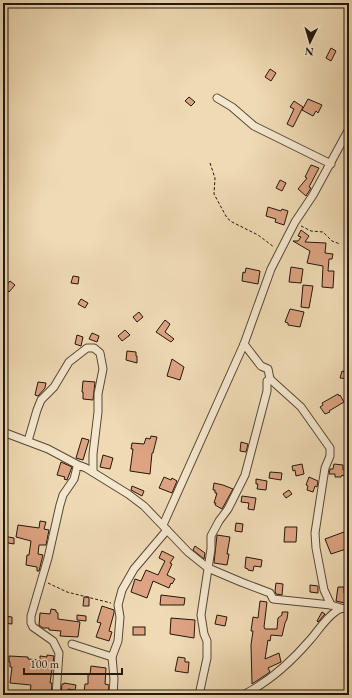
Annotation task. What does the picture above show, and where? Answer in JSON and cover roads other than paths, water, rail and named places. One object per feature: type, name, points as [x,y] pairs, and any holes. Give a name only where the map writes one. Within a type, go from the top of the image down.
[{"type":"street","points":[[217,98],[232,107],[254,126],[331,164]]},
{"type":"street","points":[[113,695],[114,679],[112,657],[118,641],[120,618],[118,605],[122,590],[129,577],[165,528],[244,344],[268,277],[295,222],[331,164],[349,129]]},
{"type":"street","points":[[244,344],[261,366],[268,369],[270,379],[301,407],[330,448],[330,456],[324,474],[315,533],[316,548],[324,590],[331,604]]},
{"type":"street","points":[[28,441],[41,400],[54,387],[69,362],[87,348],[94,348],[100,353],[103,369],[98,394],[93,472]]},
{"type":"street","points":[[199,695],[207,658],[207,641],[204,634],[201,615],[212,536],[219,521],[228,509],[245,475],[268,386],[267,381],[270,379]]},
{"type":"street","points":[[3,432],[59,454],[69,461],[93,472],[128,494],[144,506],[188,552],[208,568],[270,592],[273,599],[331,604],[349,609]]},
{"type":"street","points":[[56,695],[60,653],[53,641],[33,627],[31,623],[31,616],[42,580],[63,495],[74,479],[77,467],[80,466]]},
{"type":"street","points":[[244,695],[277,673],[303,648],[334,612],[341,608]]},
{"type":"street","points":[[72,644],[112,657]]}]
